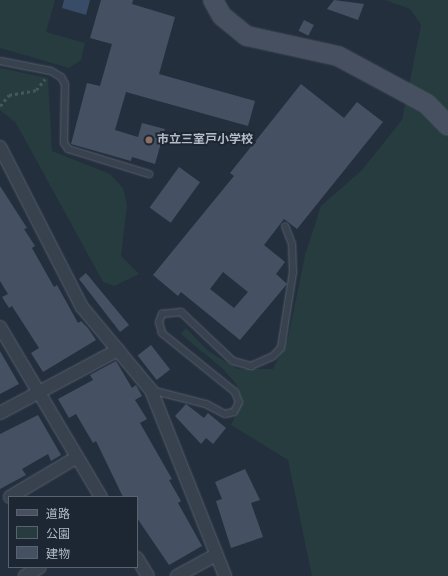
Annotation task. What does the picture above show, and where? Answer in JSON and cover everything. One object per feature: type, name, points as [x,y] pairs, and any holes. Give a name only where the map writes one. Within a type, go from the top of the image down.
[{"type":"street","points":[[213,0],[222,16],[247,36],[338,56],[427,104],[448,126]]},
{"type":"street","points":[[0,147],[82,307],[151,390],[225,576]]},
{"type":"street","points":[[0,328],[100,496]]},
{"type":"street","points":[[0,413],[38,391],[118,350]]},
{"type":"street","points":[[12,496],[77,457]]},
{"type":"street","points":[[177,576],[216,555]]},
{"type":"street","points":[[138,560],[148,576]]},
{"type":"street","points":[[25,576],[38,568]]},
{"type":"lane","points":[[0,61],[51,71],[65,84],[64,143],[68,149],[149,174]]},
{"type":"lane","points":[[151,390],[206,404],[225,414],[234,412],[239,402],[235,392],[162,333],[159,322],[162,314],[181,312],[233,361],[251,366],[273,356],[281,348],[293,272],[292,244],[285,226]]},
{"type":"path","points":[[0,106],[9,96],[36,90],[51,71]]},
{"type":"green space","points":[[0,0],[55,0],[46,32],[85,43],[81,60],[69,68],[0,48]]},
{"type":"green space","points":[[385,0],[448,0],[448,576],[312,576],[288,460],[231,425],[243,401],[236,384],[222,368],[181,334],[186,328],[208,351],[238,369],[273,369],[288,338],[305,255],[321,206],[362,170],[402,120],[421,25],[410,9]]},
{"type":"green space","points":[[0,68],[48,78],[52,151],[110,174],[123,188],[127,205],[121,256],[139,274],[114,286],[103,282],[16,123],[0,110]]},
{"type":"water","points":[[64,0],[90,0],[86,15],[62,8]]},
{"type":"building","points":[[101,0],[133,0],[132,4],[175,17],[159,74],[255,101],[248,126],[126,92],[115,130],[138,137],[142,123],[165,129],[155,164],[132,157],[131,161],[71,144],[87,83],[100,86],[112,44],[90,38]]},
{"type":"building","points":[[334,0],[364,4],[358,20],[327,9]]},
{"type":"building","points":[[304,20],[314,25],[308,36],[299,31]]},
{"type":"building","points":[[301,84],[344,118],[357,102],[383,122],[297,229],[284,219],[264,245],[285,262],[276,274],[287,284],[240,340],[181,292],[178,296],[153,275],[234,176],[230,173]],"holes":[[[223,272],[248,292],[234,308],[210,289]]]},
{"type":"building","points":[[179,167],[200,182],[171,223],[150,207]]},
{"type":"building","points":[[0,186],[27,228],[24,229],[35,246],[32,248],[54,287],[57,285],[78,323],[81,321],[96,340],[43,372],[31,353],[39,348],[12,306],[9,308],[2,297],[8,294],[0,281]]},
{"type":"building","points":[[86,273],[129,325],[120,332],[79,279]]},
{"type":"building","points":[[151,345],[170,369],[157,380],[138,355]]},
{"type":"building","points":[[0,351],[19,384],[0,394]]},
{"type":"building","points":[[116,361],[132,388],[136,385],[142,396],[135,400],[147,419],[140,423],[172,479],[169,480],[181,501],[178,503],[202,546],[169,565],[138,519],[138,496],[123,496],[96,441],[93,443],[76,414],[69,418],[58,399],[93,380],[90,375]]},
{"type":"building","points":[[186,404],[204,418],[208,413],[226,428],[213,444],[206,438],[201,444],[175,416]]},
{"type":"building","points":[[38,415],[61,455],[51,461],[48,454],[22,469],[26,475],[0,489],[0,434]]},
{"type":"building","points":[[245,469],[260,500],[251,503],[263,537],[231,548],[216,501],[222,499],[215,482]]},
{"type":"place","name":"市立三室戸小学校","points":[[149,140]]}]
